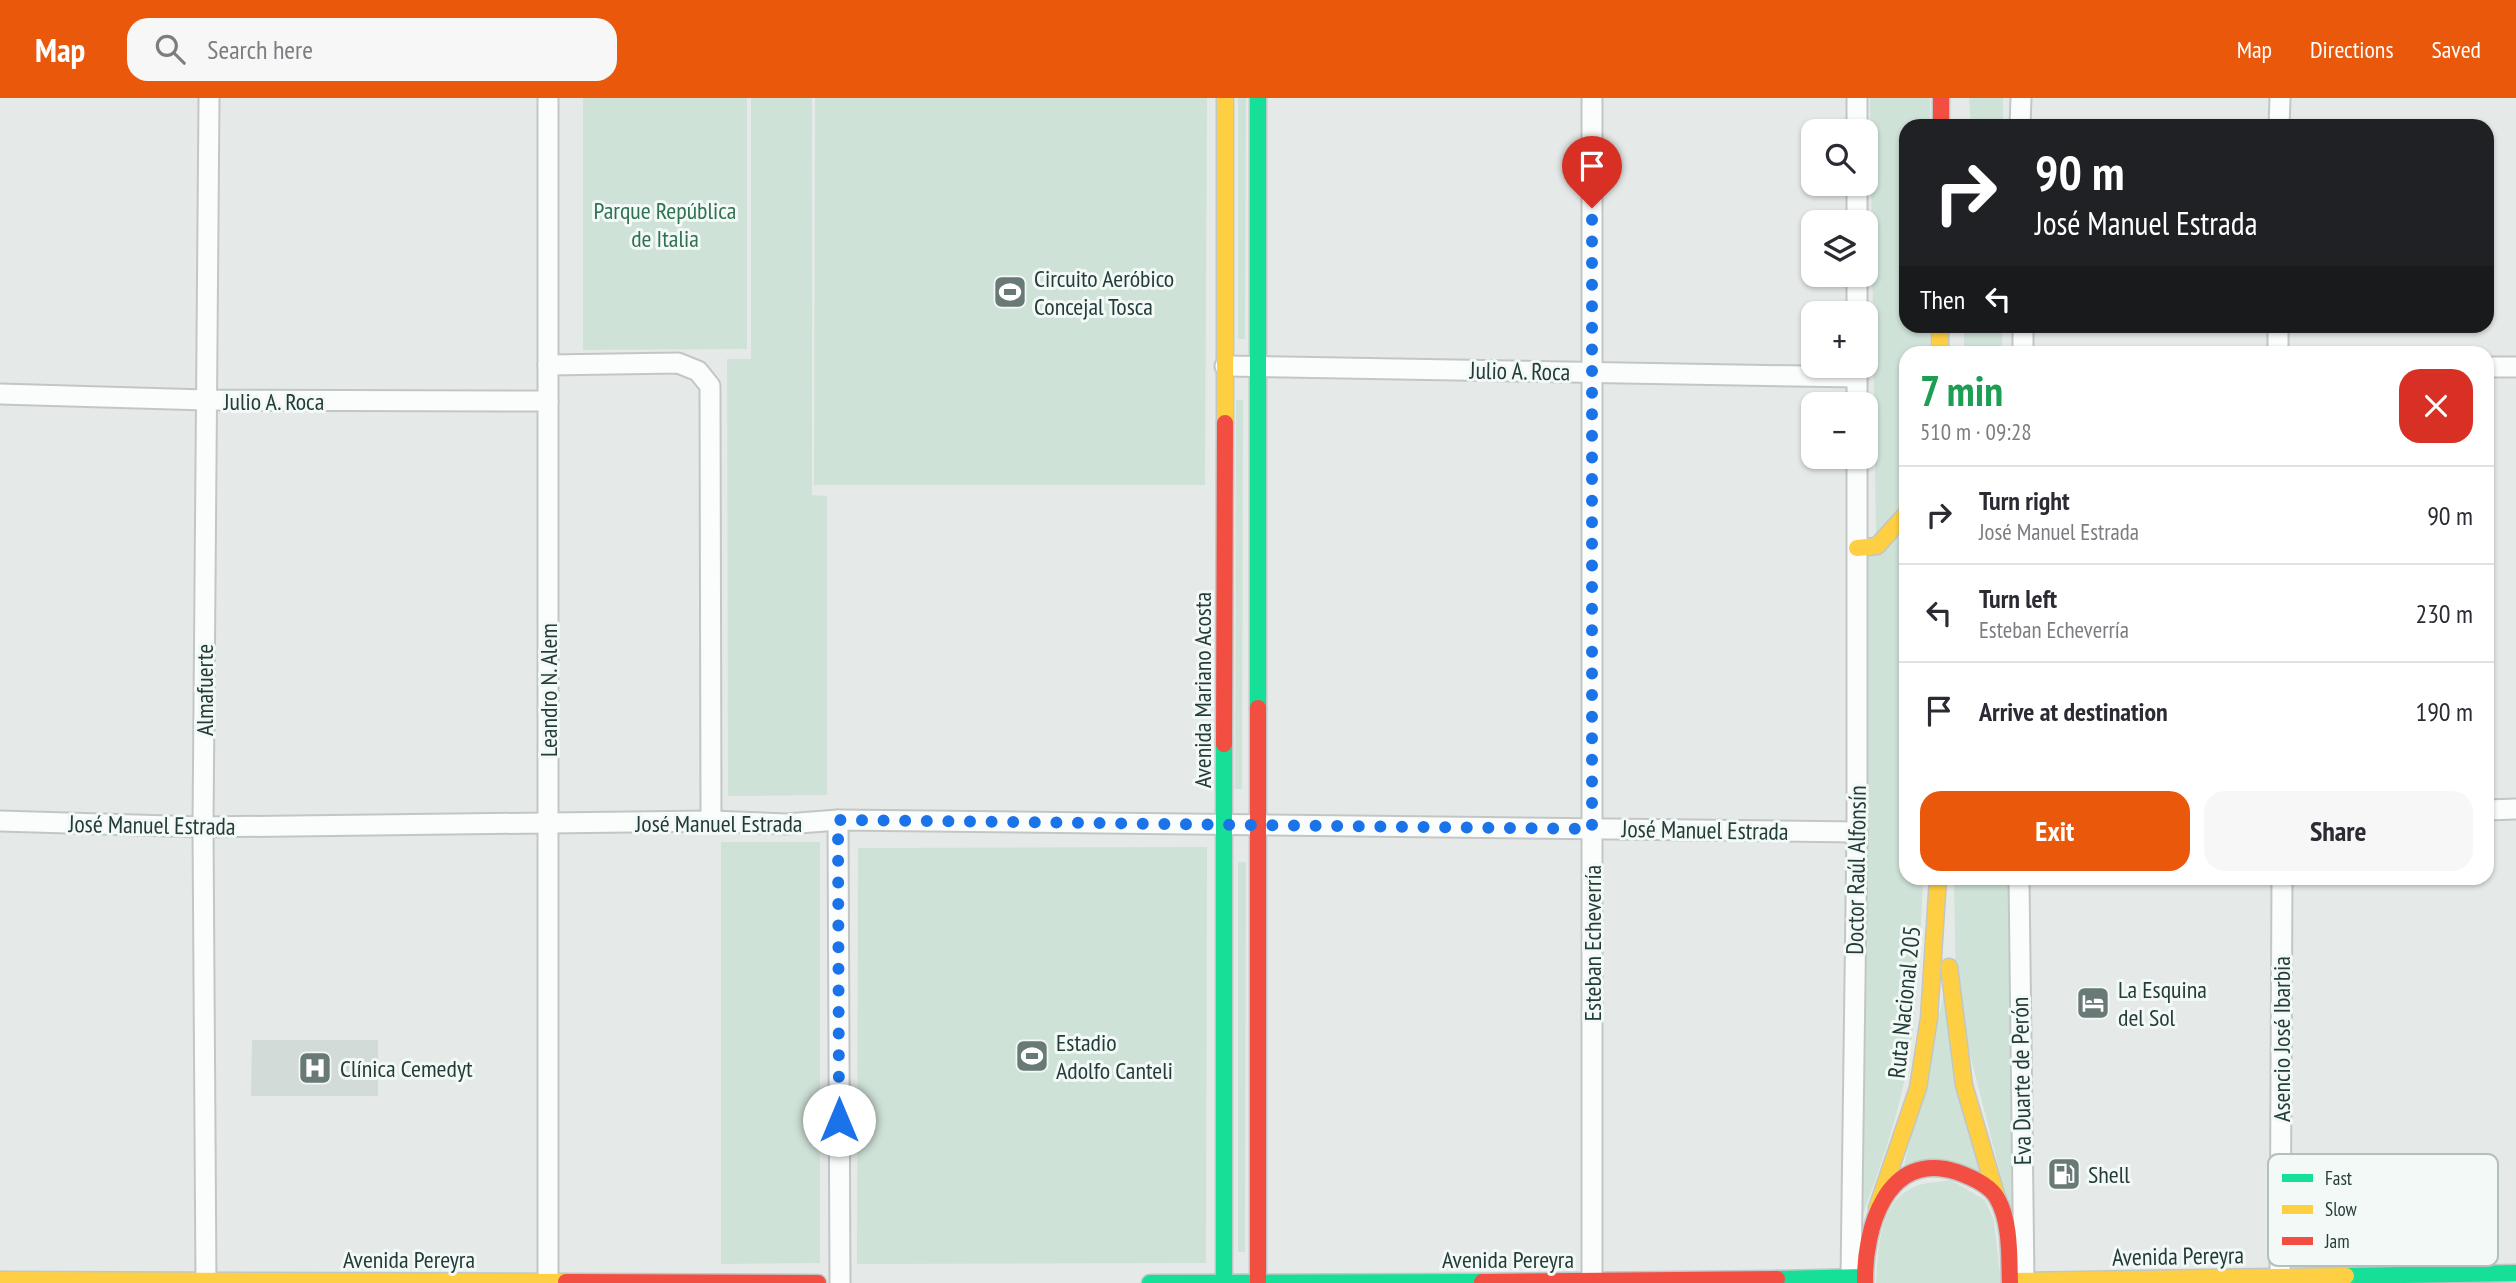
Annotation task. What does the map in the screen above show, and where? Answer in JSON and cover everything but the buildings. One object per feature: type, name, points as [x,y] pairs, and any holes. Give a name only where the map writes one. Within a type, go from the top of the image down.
[{"type":"main road","name":"Avenida Mariano Acosta","points":[[1224,1283],[1225,98]]},
{"type":"main road","points":[[1258,98],[1258,1283]]},
{"type":"main road","points":[[1941,98],[1941,119]]},
{"type":"main road","points":[[1857,548],[1877,546],[1899,522]]},
{"type":"main road","name":"Ruta Nacional 205","points":[[1858,1280],[1877,1208],[1918,1088],[1929,1018],[1940,885]]},
{"type":"main road","name":"Ruta Nacional 205","points":[[1942,885],[1951,1012],[1959,1066],[1970,1117],[1997,1198],[2017,1282]]},
{"type":"main road","points":[[1877,1208],[1904,1179],[1921,1171],[1940,1168],[1957,1171],[1978,1182],[1997,1198]]},
{"type":"main road","name":"Avenida Pereyra","points":[[2017,1282],[2280,1280],[2516,1273]]},
{"type":"main road","name":"Avenida Pereyra","points":[[0,1280],[818,1283]]},
{"type":"main road","name":"Avenida Pereyra","points":[[1150,1283],[1858,1280]]},
{"type":"street","name":"Almafuerte","points":[[206,1282],[203,827],[209,98]]},
{"type":"street","name":"Leandro N. Alem","points":[[548,98],[548,1283]]},
{"type":"street","name":"Esteban Echeverría","points":[[1592,98],[1592,1282]]},
{"type":"street","points":[[1857,98],[1857,119]]},
{"type":"street","points":[[2020,119],[2021,98]]},
{"type":"street","points":[[2279,119],[2280,98]]},
{"type":"street","points":[[548,365],[678,363],[698,371],[710,386],[711,821]]},
{"type":"street","name":"Julio A. Roca","points":[[1225,366],[1592,372],[1801,371]]},
{"type":"street","points":[[2494,367],[2516,367]]},
{"type":"street","name":"Julio A. Roca","points":[[0,394],[206,400],[548,401]]},
{"type":"street","name":"Doctor Raúl Alfonsín","points":[[1857,469],[1858,1280]]},
{"type":"street","points":[[2494,810],[2516,810]]},
{"type":"street","points":[[838,820],[840,1283]]},
{"type":"street","name":"José Manuel Estrada","points":[[0,821],[203,827],[711,821],[786,824],[838,820],[1857,832]]},
{"type":"street","name":"Eva Duarte de Perón","points":[[2017,1282],[2019,885]]},
{"type":"street","name":"Asencio José Ibarbia","points":[[2281,1154],[2282,885]]},
{"type":"shaded area","name":"Clínica Cemedyt","points":[[252,1040],[378,1040],[378,1096],[251,1096]]},
{"type":"green space","name":"Parque República de Italia","points":[[583,98],[747,98],[747,349],[583,350]]},
{"type":"green space","points":[[751,98],[812,98],[812,495],[827,496],[827,795],[728,796],[727,359],[751,359]]},
{"type":"green space","name":"Circuito Aeróbico Concejal Tosca","points":[[815,98],[1207,98],[1205,485],[814,485]]},
{"type":"green space","points":[[1238,98],[1246,98],[1245,339],[1238,339]]},
{"type":"green space","points":[[1870,98],[1930,98],[1930,119],[1899,119],[1899,333],[1930,333],[1930,346],[1899,346],[1899,510],[1876,535],[1878,392],[1874,392],[1874,378],[1878,378],[1878,301],[1873,301],[1873,287],[1878,287],[1878,210],[1872,210],[1871,196],[1878,196],[1878,119],[1870,119]]},
{"type":"green space","points":[[1969,98],[2003,98],[2003,119],[1970,119]]},
{"type":"green space","points":[[1964,333],[2002,333],[2002,346],[1964,346]]},
{"type":"green space","points":[[1236,400],[1243,400],[1242,789],[1235,789]]},
{"type":"green space","points":[[1899,537],[1899,885],[1923,885],[1911,1043],[1899,1105],[1861,1220],[1866,558]]},
{"type":"green space","points":[[721,842],[820,842],[820,1263],[721,1264]]},
{"type":"green space","name":"Estadio Adolfo Canteli","points":[[1207,847],[1206,1263],[857,1264],[858,848]]},
{"type":"green space","points":[[1238,862],[1246,862],[1245,1252],[1238,1252]]},
{"type":"green space","points":[[1954,885],[2008,885],[2015,1232],[1956,999]]},
{"type":"green space","points":[[1945,989],[1985,1178],[1903,1170]]},
{"type":"green space","points":[[1951,1180],[1985,1200],[1994,1220],[2001,1283],[1876,1283],[1883,1228],[1894,1203],[1914,1187]]},
{"type":"traffic: fast","points":[[1258,98],[1258,708]]},
{"type":"traffic: fast","points":[[1224,744],[1224,1283]]},
{"type":"traffic: fast","points":[[2346,1276],[2516,1273]]},
{"type":"traffic: fast","points":[[1777,1279],[1865,1277]]},
{"type":"traffic: fast","points":[[1150,1283],[1482,1282]]},
{"type":"traffic: slow","points":[[1225,98],[1225,423]]},
{"type":"traffic: slow","points":[[1940,333],[1940,346]]},
{"type":"traffic: slow","points":[[1857,548],[1877,546],[1899,522]]},
{"type":"traffic: slow","points":[[1877,1208],[1918,1088],[1929,1018],[1938,885]]},
{"type":"traffic: slow","points":[[1949,967],[1964,1085],[1997,1198]]},
{"type":"traffic: slow","points":[[2010,1281],[2346,1276]]},
{"type":"traffic: slow","points":[[0,1280],[566,1282]]},
{"type":"traffic: jam","points":[[1941,98],[1941,119]]},
{"type":"traffic: jam","points":[[1224,744],[1225,423]]},
{"type":"traffic: jam","points":[[1258,708],[1258,1283]]},
{"type":"traffic: jam","points":[[1865,1283],[1869,1240],[1884,1199],[1896,1183],[1913,1172],[1933,1168],[1957,1172],[1974,1179],[1990,1189],[1997,1198],[2007,1229],[2010,1283]]},
{"type":"traffic: jam","points":[[1482,1282],[1777,1279]]},
{"type":"traffic: jam","points":[[566,1282],[818,1283]]},
{"type":"place","name":"Circuito Aeróbico Concejal Tosca","points":[[1010,292]]},
{"type":"place","name":"La Esquina del Sol","points":[[2093,1003]]},
{"type":"place","name":"Estadio Adolfo Canteli","points":[[1032,1056]]},
{"type":"place","name":"Clínica Cemedyt","points":[[315,1068]]},
{"type":"place","name":"Shell","points":[[2064,1174]]},
{"type":"route","points":[[839,1120],[838,820],[1592,829],[1592,208]]}]
